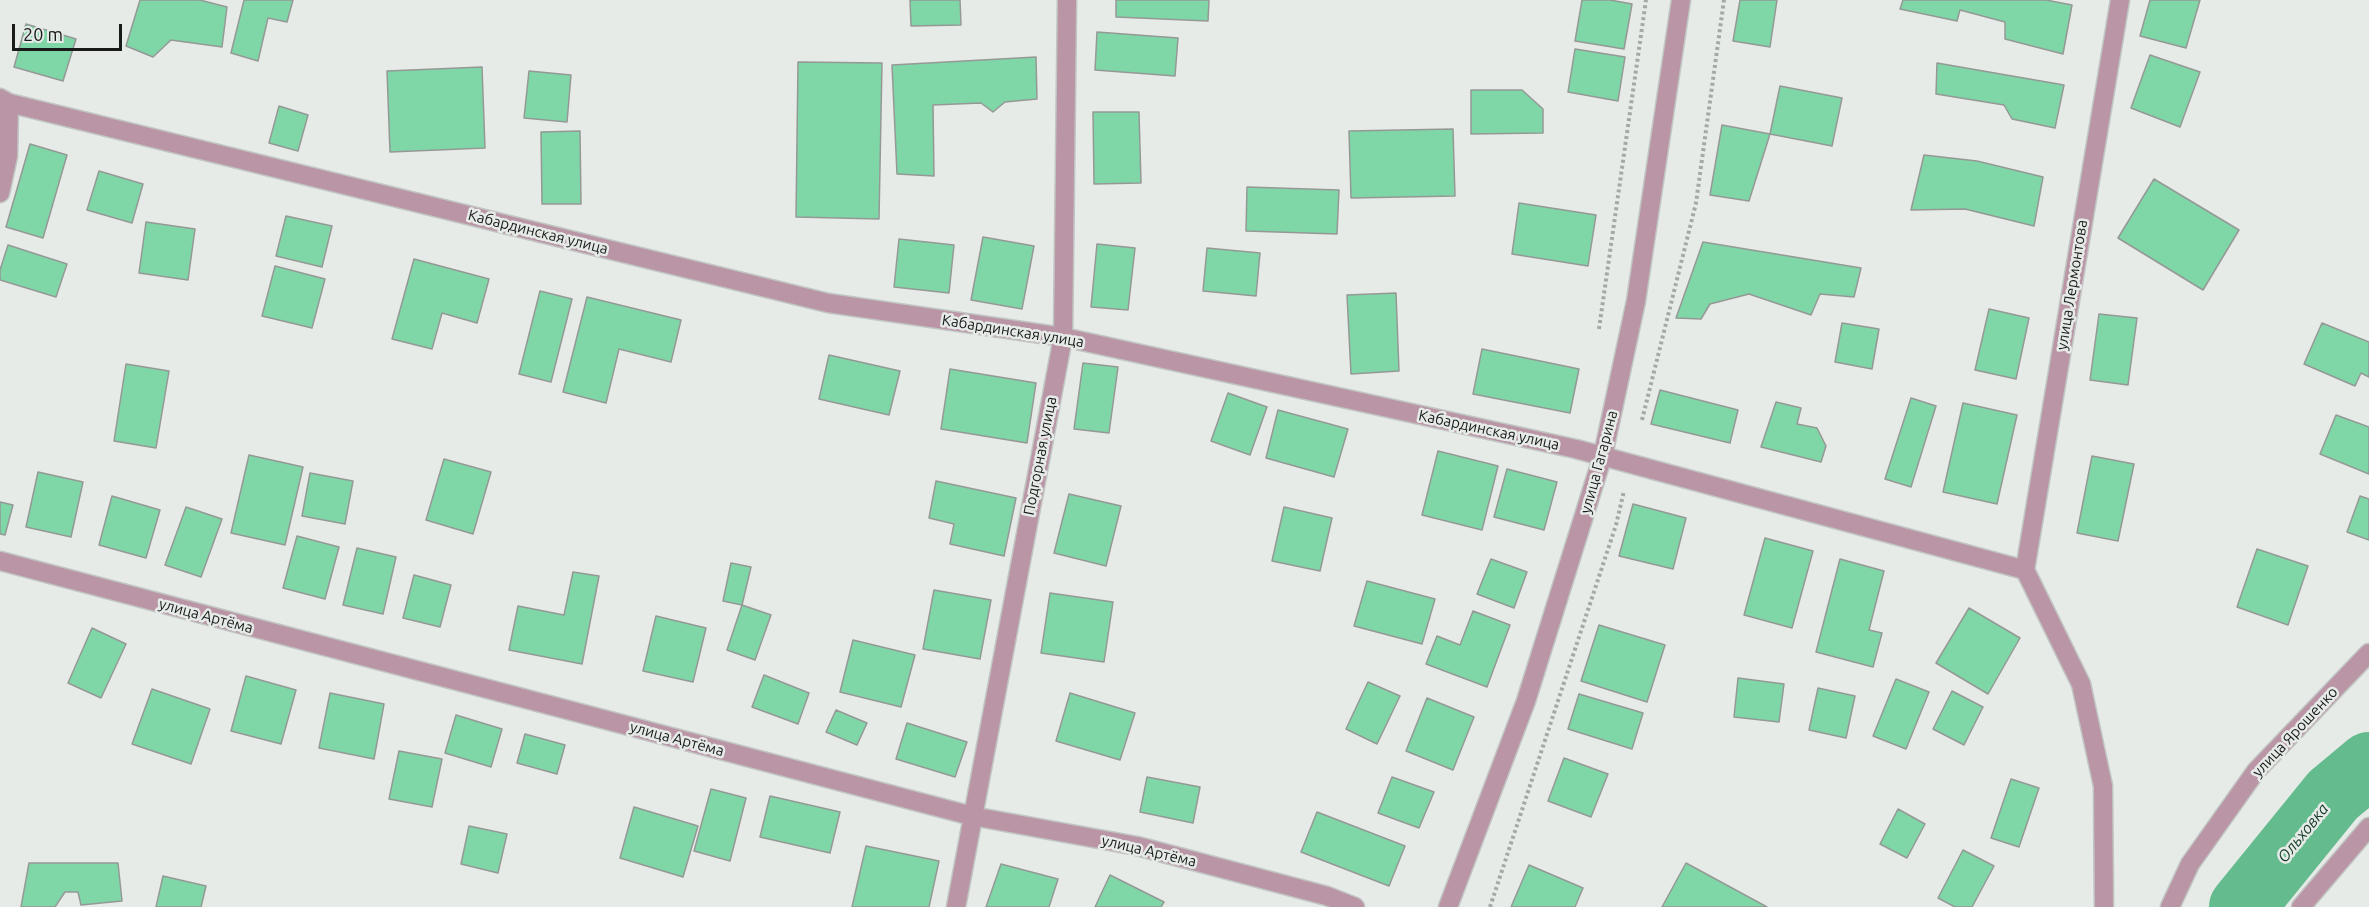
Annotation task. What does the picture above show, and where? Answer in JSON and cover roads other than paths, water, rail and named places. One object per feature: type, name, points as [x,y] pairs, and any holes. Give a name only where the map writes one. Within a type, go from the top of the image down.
[{"type":"street","name":"Подгорная улица","points":[[956,907],[1063,337],[1067,0]]},
{"type":"street","name":"улица Гагарина","points":[[1448,907],[1526,701],[1603,455],[1636,301],[1681,0]]},
{"type":"street","name":"улица Лермонтова","points":[[2025,570],[2120,0]]},
{"type":"street","name":"Кабардинская улица","points":[[4,100],[828,303],[1063,337],[1603,455],[2025,570]]},
{"type":"street","points":[[0,193],[8,156],[4,100]]},
{"type":"street","name":"улица Артёма","points":[[0,561],[972,816],[1137,846],[1327,896],[1355,907]]},
{"type":"street","points":[[2025,570],[2081,684],[2103,786],[2104,907]]},
{"type":"street","name":"улица Ярошенко","points":[[2170,907],[2190,864],[2256,771],[2369,653]]},
{"type":"street","points":[[2301,907],[2369,827]]},
{"type":"waterway","name":"Ольховка","points":[[2242,907],[2333,795],[2369,765]]}]
